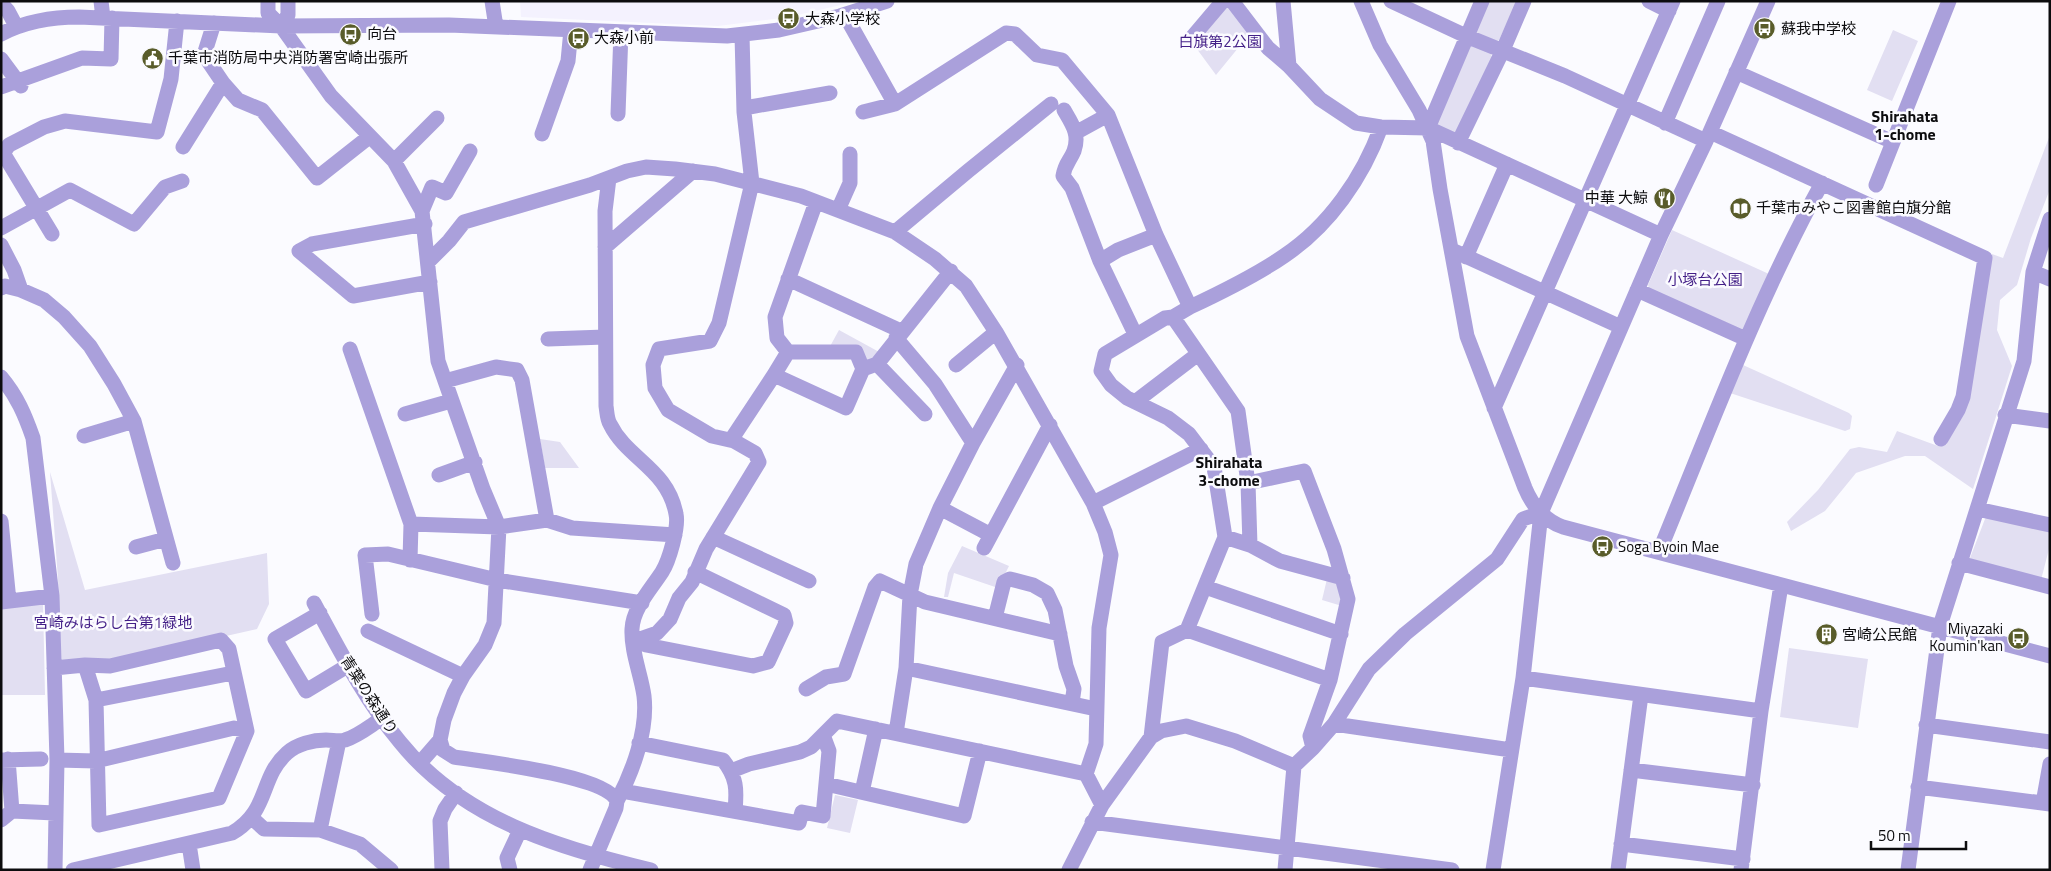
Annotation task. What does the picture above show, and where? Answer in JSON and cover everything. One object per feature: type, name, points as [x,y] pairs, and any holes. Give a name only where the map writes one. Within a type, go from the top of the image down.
[{"type":"street","points":[[1,87],[19,83],[82,58],[111,59],[108,18],[101,1]]},
{"type":"street","points":[[268,1],[268,13],[281,26],[331,96],[394,161],[424,218]]},
{"type":"street","points":[[281,26],[288,15],[288,1]]},
{"type":"street","points":[[492,1],[496,27]]},
{"type":"street","points":[[1,34],[16,26],[60,17],[281,26],[496,27],[742,35],[771,31],[845,15],[886,1]]},
{"type":"street","points":[[1189,41],[1224,1]]},
{"type":"street","points":[[1232,1],[1268,48],[1289,66],[1320,99],[1356,123],[1381,127],[1428,128],[1661,235]]},
{"type":"street","points":[[1283,1],[1289,66]]},
{"type":"street","points":[[1361,1],[1380,45],[1428,128],[1436,152],[1440,189],[1468,336],[1529,498],[1542,513],[1563,527],[2050,656]]},
{"type":"street","points":[[1391,1],[1414,6],[1466,36],[1565,76],[1665,123],[1708,137],[1822,183],[1985,258],[1963,397],[1958,410],[1941,439]]},
{"type":"street","points":[[1428,128],[1482,1]]},
{"type":"street","points":[[1458,143],[1503,50],[1524,1]]},
{"type":"street","points":[[1494,408],[1671,6],[1649,1]]},
{"type":"street","points":[[1665,123],[1718,1]]},
{"type":"street","points":[[1876,185],[1950,1]]},
{"type":"street","points":[[1,3],[16,26]]},
{"type":"street","points":[[1493,870],[1523,678],[1542,513],[1661,235],[1708,137],[1763,3]]},
{"type":"street","points":[[845,15],[895,104]]},
{"type":"street","points":[[52,234],[3,153],[8,145],[44,127],[65,121],[157,132],[170,79],[177,21]]},
{"type":"street","points":[[214,22],[204,55],[223,83],[238,100],[262,110],[317,178],[369,137]]},
{"type":"street","points":[[542,134],[568,61],[571,30]]},
{"type":"street","points":[[618,114],[621,32]]},
{"type":"street","points":[[863,112],[895,104],[1006,33],[1015,34],[1036,55],[1062,60],[1108,115],[1156,235],[1190,307]]},
{"type":"street","points":[[634,641],[657,633],[670,619],[679,598],[692,582],[695,572],[713,538],[759,462],[755,453],[731,440],[712,436],[668,410],[655,388],[653,365],[659,349],[710,341],[719,323],[752,183],[744,108],[742,35]]},
{"type":"street","points":[[1,59],[19,83]]},
{"type":"street","points":[[1736,72],[1893,142]]},
{"type":"street","points":[[184,147],[223,83]]},
{"type":"street","points":[[744,108],[830,93]]},
{"type":"street","points":[[895,232],[968,171],[1058,107],[1077,132],[1074,151],[1064,166],[1063,176],[1072,188],[1100,261],[1135,334]]},
{"type":"street","points":[[1077,132],[1108,115]]},
{"type":"street","points":[[394,161],[437,118]]},
{"type":"street","points":[[1151,737],[1162,642],[1187,630],[1225,536],[1214,467],[1189,434],[1168,418],[1127,398],[1110,385],[1101,371],[1105,354],[1164,318],[1173,317],[1284,256],[1301,242],[1340,201],[1358,177],[1371,153],[1381,127]]},
{"type":"street","points":[[470,151],[446,193],[432,187],[424,218],[438,361],[451,401],[499,527],[497,580],[494,623],[485,645],[463,676],[444,720],[440,740],[443,750],[454,757],[580,779],[619,796],[735,811],[799,822],[802,812],[822,816],[829,751],[823,735]]},
{"type":"street","points":[[838,210],[850,183],[850,154]]},
{"type":"street","points":[[1466,257],[1507,164]]},
{"type":"street","points":[[428,262],[450,241],[464,222],[627,171],[646,168],[715,174],[816,202],[895,232],[951,271],[966,286],[1017,366],[1093,503],[1106,532],[1111,555],[1099,628],[1096,744],[1086,774],[1102,805]]},
{"type":"street","points":[[605,247],[693,171]]},
{"type":"street","points":[[592,863],[616,808],[639,743],[645,715],[644,694],[634,654],[632,628],[642,604],[663,571],[675,534],[677,516],[672,498],[657,474],[619,438],[609,423],[606,406],[605,211],[609,178]]},
{"type":"street","points":[[1,228],[70,190],[134,224],[165,187],[182,181]]},
{"type":"street","points":[[1659,552],[1746,339],[1791,240],[1822,183]]},
{"type":"street","points":[[788,352],[777,338],[775,317],[816,202]]},
{"type":"street","points":[[424,218],[312,244],[299,251],[352,296],[430,282]]},
{"type":"street","points":[[1908,870],[1940,626],[2005,415],[2024,361],[2033,272],[2050,219]]},
{"type":"street","points":[[1100,261],[1118,250],[1156,235]]},
{"type":"street","points":[[1,244],[14,270],[21,290]]},
{"type":"street","points":[[1452,250],[1621,327]]},
{"type":"street","points":[[774,375],[846,408],[870,366],[951,271]]},
{"type":"street","points":[[2033,272],[2050,278]]},
{"type":"street","points":[[788,279],[899,334],[935,384],[973,443]]},
{"type":"street","points":[[1,288],[5,286],[21,290],[44,300],[64,317],[90,346],[114,384],[134,421],[173,563]]},
{"type":"street","points":[[1637,290],[1746,339]]},
{"type":"street","points":[[1173,317],[1238,411],[1248,483],[1250,544]]},
{"type":"street","points":[[956,366],[996,332]]},
{"type":"street","points":[[548,339],[605,337]]},
{"type":"street","points":[[350,348],[411,524],[410,560]]},
{"type":"street","points":[[731,440],[788,352]]},
{"type":"street","points":[[788,352],[856,352],[925,414]]},
{"type":"street","points":[[1135,402],[1198,354]]},
{"type":"street","points":[[896,733],[906,668],[910,595],[916,564],[940,508],[973,443],[1017,366]]},
{"type":"street","points":[[445,381],[496,367],[517,370],[522,380],[547,520]]},
{"type":"street","points":[[1,377],[15,394],[33,438],[52,596],[57,760],[55,870]]},
{"type":"street","points":[[404,414],[451,401]]},
{"type":"street","points":[[2005,415],[2050,421]]},
{"type":"street","points":[[84,436],[134,421]]},
{"type":"street","points":[[940,508],[987,542],[1050,425]]},
{"type":"street","points":[[1093,503],[1201,449]]},
{"type":"street","points":[[439,475],[474,462]]},
{"type":"street","points":[[1248,483],[1304,470],[1343,578],[1348,599],[1330,680],[1310,736],[1313,748]]},
{"type":"street","points":[[1977,509],[2050,525]]},
{"type":"street","points":[[1285,870],[1294,766],[1334,724],[1369,669],[1405,634],[1497,559],[1523,519],[1542,513]]},
{"type":"street","points":[[411,524],[499,527],[547,520],[572,528],[675,534]]},
{"type":"street","points":[[1,521],[5,601],[52,596]]},
{"type":"street","points":[[1225,536],[1250,544],[1280,561],[1343,578]]},
{"type":"street","points":[[713,538],[809,581]]},
{"type":"street","points":[[136,547],[166,539]]},
{"type":"street","points":[[372,614],[364,555],[388,554],[497,580],[642,604]]},
{"type":"street","points":[[1959,563],[2050,587]]},
{"type":"street","points":[[634,641],[754,666],[768,662],[786,622],[784,615],[695,572]]},
{"type":"street","points":[[995,618],[1004,582],[1010,579],[1033,585],[1047,593],[1055,610],[1066,666],[1074,690],[1072,703]]},
{"type":"street","points":[[806,689],[826,677],[844,674],[875,587],[880,581],[925,602],[1060,634]]},
{"type":"street","points":[[1621,844],[1742,864],[1761,711],[1781,585]]},
{"type":"street","points":[[1205,587],[1341,634]]},
{"type":"street","name":"青葉の森通り","points":[[349,665],[306,691],[275,639],[317,608],[381,719],[420,764],[456,793],[482,811],[592,863],[651,870]]},
{"type":"street","points":[[1187,630],[1330,680]]},
{"type":"street","points":[[368,631],[463,676]]},
{"type":"street","points":[[54,668],[85,665],[110,666],[221,640],[229,649],[247,731],[219,798],[99,825],[96,700],[85,665]]},
{"type":"street","points":[[906,668],[1096,709]]},
{"type":"street","points":[[96,700],[234,673]]},
{"type":"street","points":[[1523,678],[1761,711]]},
{"type":"street","points":[[1618,870],[1641,694]]},
{"type":"street","points":[[73,870],[232,833],[244,827],[252,818],[274,770],[288,752],[301,745],[313,742],[339,741],[352,737],[381,719]]},
{"type":"street","points":[[731,771],[749,764],[800,752],[812,747],[837,721],[1086,774]]},
{"type":"street","points":[[1334,724],[1511,750]]},
{"type":"street","points":[[1926,725],[2050,742]]},
{"type":"street","points":[[1070,870],[1102,805],[1151,737],[1161,731],[1186,726],[1235,741],[1294,766]]},
{"type":"street","points":[[57,760],[96,760],[234,728],[247,731]]},
{"type":"street","points":[[862,792],[876,729]]},
{"type":"street","points":[[420,764],[440,740]]},
{"type":"street","points":[[320,830],[339,741]]},
{"type":"street","points":[[639,743],[723,760],[731,771],[737,789],[735,811]]},
{"type":"street","points":[[826,784],[964,816],[980,752]]},
{"type":"street","points":[[40,759],[4,760],[7,816],[55,813]]},
{"type":"street","points":[[1918,787],[2046,804],[2050,764]]},
{"type":"street","points":[[1631,770],[1753,785]]},
{"type":"street","points":[[442,870],[440,821],[445,809],[456,793]]},
{"type":"street","points":[[252,818],[264,829],[320,830],[360,844],[391,870]]},
{"type":"street","points":[[1092,822],[1452,870]]},
{"type":"street","points":[[510,870],[507,858],[520,830]]},
{"type":"street","points":[[189,844],[193,870]]},
{"type":"shaded area","points":[[520,1],[858,1],[789,17],[718,26],[521,17]]},
{"type":"green space","points":[[1487,1],[1517,1],[1499,40],[1492,44],[1478,38],[1474,30]]},
{"type":"green space","name":"白旗第2公園","points":[[1230,3],[1252,31],[1216,75],[1194,45]]},
{"type":"green space","points":[[1893,30],[1918,41],[1892,101],[1867,90]]},
{"type":"green space","points":[[1475,44],[1489,50],[1492,57],[1457,136],[1438,128],[1434,121],[1467,47]]},
{"type":"green space","points":[[2050,135],[2050,189],[2031,238],[2017,285],[2000,300],[1997,330],[2012,366],[1973,489],[1925,456],[1905,456],[1856,473],[1825,511],[1791,531],[1787,522],[1818,490],[1850,449],[1859,447],[1887,452],[1897,431],[1938,446],[1946,445],[1963,413],[1968,396],[1992,254],[2003,258]]},
{"type":"green space","name":"小塚台公園","points":[[1672,230],[1769,274],[1743,333],[1650,291],[1648,285]]},
{"type":"green space","points":[[839,330],[881,353],[875,363],[828,350]]},
{"type":"green space","points":[[1743,365],[1849,413],[1852,416],[1850,429],[1845,431],[1730,393]]},
{"type":"green space","points":[[540,439],[560,442],[579,468],[545,468]]},
{"type":"green space","name":"宮崎みはらし台第1緑地","points":[[50,472],[85,590],[267,553],[269,604],[257,629],[115,661],[61,661],[58,579]]},
{"type":"green space","points":[[1990,513],[2050,528],[2050,545],[2041,580],[1973,562],[1970,558],[1985,519]]},
{"type":"green space","points":[[962,546],[1009,566],[998,588],[954,573],[948,597],[944,597],[948,573]]},
{"type":"green space","points":[[1327,579],[1341,585],[1342,606],[1322,600]]},
{"type":"green space","points":[[43,603],[45,695],[1,695],[1,608]]},
{"type":"green space","points":[[1789,648],[1868,659],[1858,728],[1780,717]]},
{"type":"green space","points":[[835,795],[858,800],[850,833],[827,828]]},
{"type":"place","name":"大森小学校","points":[[789,19]]},
{"type":"place","name":"蘇我中学校","points":[[1765,29]]},
{"type":"place","name":"向台","points":[[351,34]]},
{"type":"place","name":"大森小前","points":[[578,38]]},
{"type":"place","name":"千葉市消防局中央消防署宮崎出張所","points":[[152,58]]},
{"type":"place","name":"中華 大鯨","points":[[1664,198]]},
{"type":"place","name":"千葉市みやこ図書館白旗分館","points":[[1740,208]]},
{"type":"place","name":"Soga Byoin Mae","points":[[1602,547]]},
{"type":"place","name":"宮崎公民館","points":[[1826,635]]},
{"type":"place","name":"Miyazaki Koumin'kan","points":[[2019,638]]},
{"type":"district","name":"Shirahata 1-chome","points":[[1905,125]]},
{"type":"district","name":"Shirahata 3-chome","points":[[1229,471]]}]
